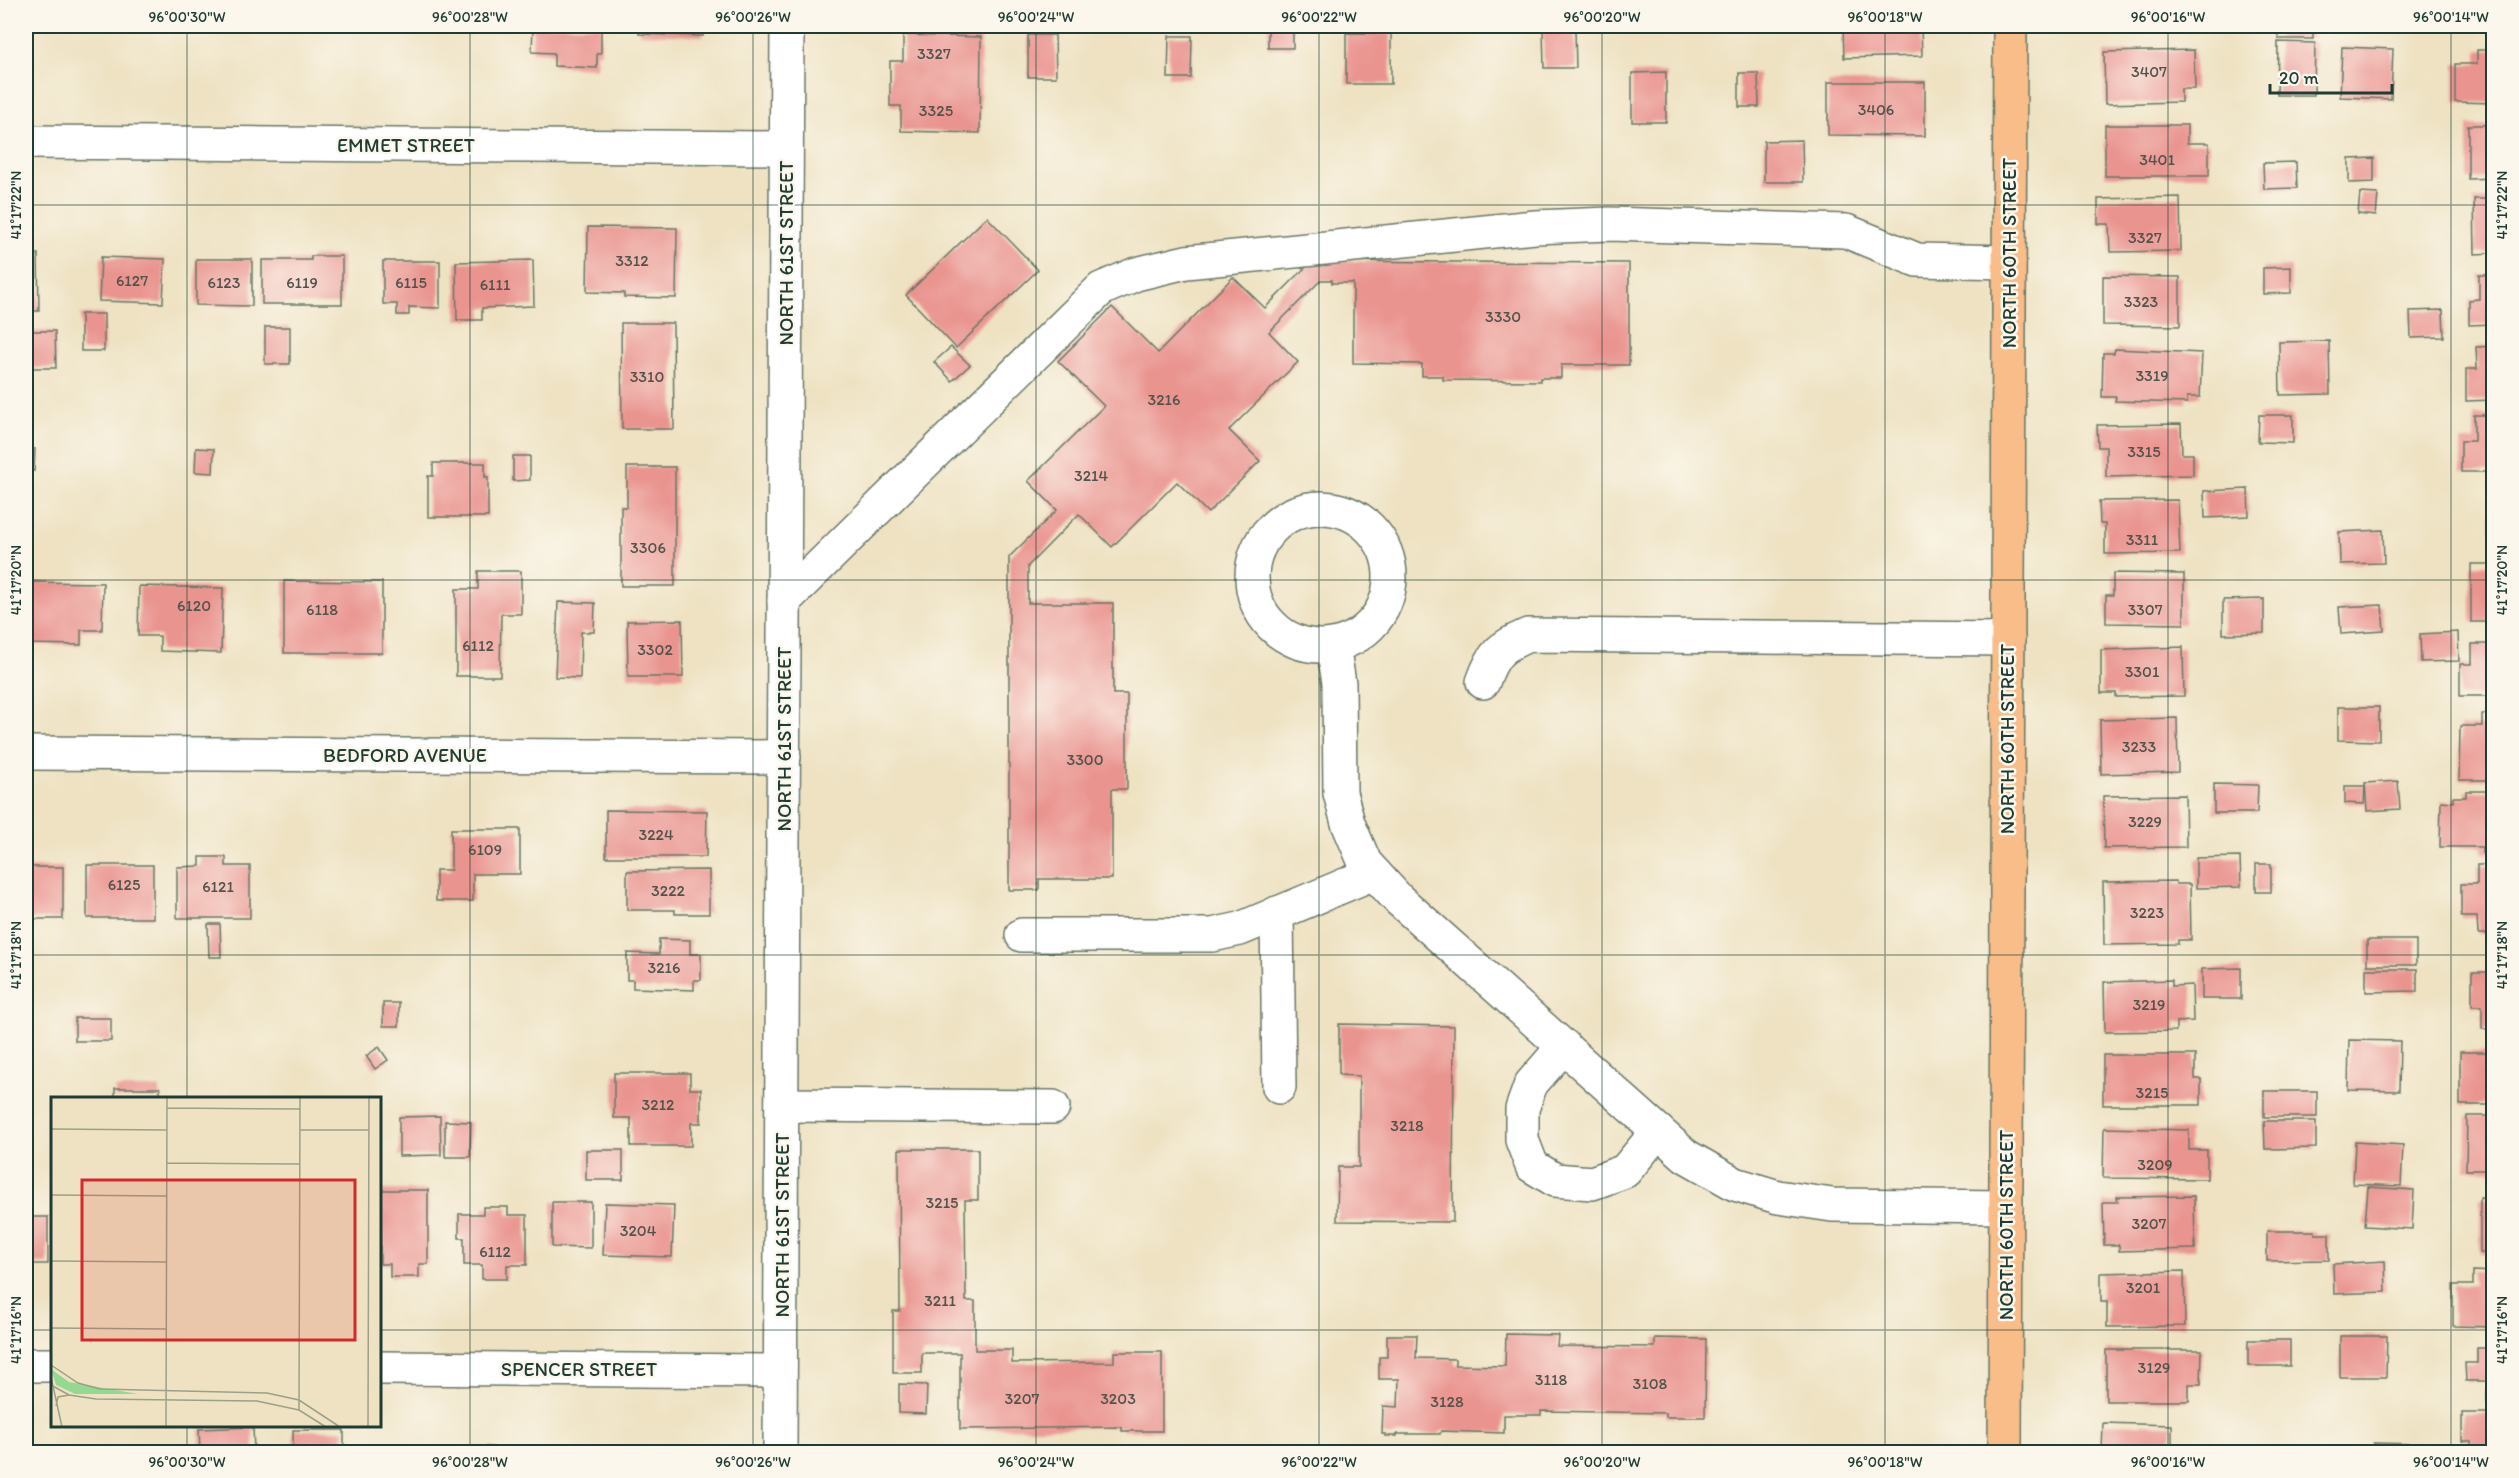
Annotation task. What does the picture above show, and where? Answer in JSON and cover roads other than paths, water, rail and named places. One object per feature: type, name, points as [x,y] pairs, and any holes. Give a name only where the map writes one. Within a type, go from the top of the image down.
[{"type":"main road","name":"NORTH 60TH STREET","points":[[2005,1452],[2010,26]]},
{"type":"street","name":"NORTH 61ST STREET","points":[[780,1452],[787,26]]},
{"type":"street","name":"EMMET STREET","points":[[26,142],[786,148]]},
{"type":"street","points":[[784,601],[1101,289],[1136,274],[1186,262],[1535,226],[1610,225],[1846,231],[1917,260],[2009,262]]},
{"type":"street","points":[[1320,508],[1342,512],[1362,522],[1378,538],[1387,560],[1390,582],[1384,604],[1372,624],[1354,638],[1333,645],[1310,646],[1288,639],[1270,625],[1257,606],[1251,585],[1253,561],[1262,541],[1277,524],[1297,513],[1320,508]]},
{"type":"street","points":[[1483,682],[1490,661],[1504,645],[1528,635],[2008,639]]},
{"type":"street","points":[[1333,645],[1339,683],[1340,792],[1348,823],[1365,863],[1398,899],[1686,1156],[1735,1184],[1778,1197],[1832,1204],[2006,1207]]},
{"type":"street","name":"BEDFORD AVENUE","points":[[26,753],[784,757]]},
{"type":"street","points":[[1022,935],[1212,935],[1240,929],[1374,873]]},
{"type":"street","points":[[1277,913],[1279,1087]]},
{"type":"street","points":[[1564,1047],[1531,1084],[1522,1109],[1522,1140],[1532,1166],[1556,1180],[1592,1183],[1625,1172],[1658,1131]]},
{"type":"street","points":[[782,1105],[1053,1107]]},
{"type":"street","points":[[26,1365],[51,1365]]},
{"type":"street","name":"SPENCER STREET","points":[[381,1368],[779,1371]]}]
